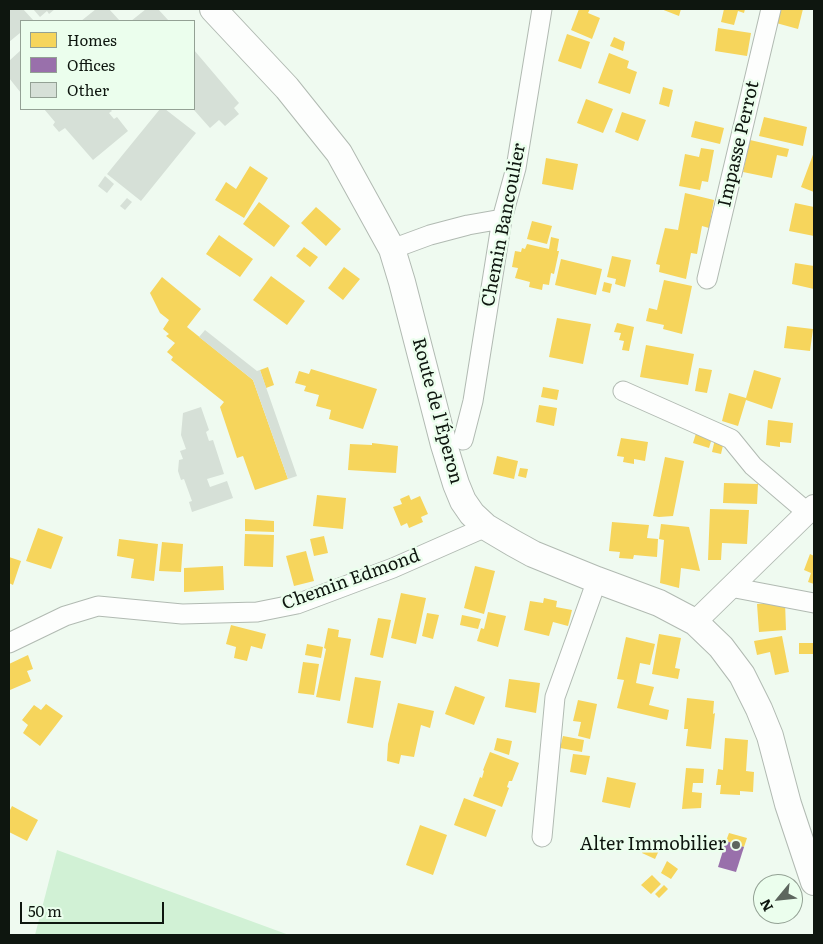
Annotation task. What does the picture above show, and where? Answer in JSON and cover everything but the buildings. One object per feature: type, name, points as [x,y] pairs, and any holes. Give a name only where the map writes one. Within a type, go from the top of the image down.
[{"type":"main road","name":"Route de l'Éperon","points":[[213,9],[287,88],[339,153],[392,249],[444,445],[456,484],[472,514],[486,527],[533,554],[658,603],[695,622],[720,648],[742,675],[770,736],[788,804],[814,882]]},
{"type":"street","name":"Chemin Bancoulier","points":[[463,440],[473,401],[502,219],[516,168],[542,9]]},
{"type":"street","name":"Impasse Perrot","points":[[708,279],[771,9]]},
{"type":"street","points":[[392,249],[430,235],[468,225],[502,219]]},
{"type":"street","points":[[623,391],[731,439],[752,466],[811,509],[695,622]]},
{"type":"street","name":"Chemin Edmond","points":[[9,643],[65,616],[98,606],[182,614],[257,612],[298,604],[392,568],[486,527]]},
{"type":"street","points":[[542,837],[555,696],[597,580]]},
{"type":"street","points":[[730,587],[814,603]]},
{"type":"green space","points":[[57,850],[289,935],[35,935]]},
{"type":"place","name":"Alter Immobilier","points":[[736,845]]}]
